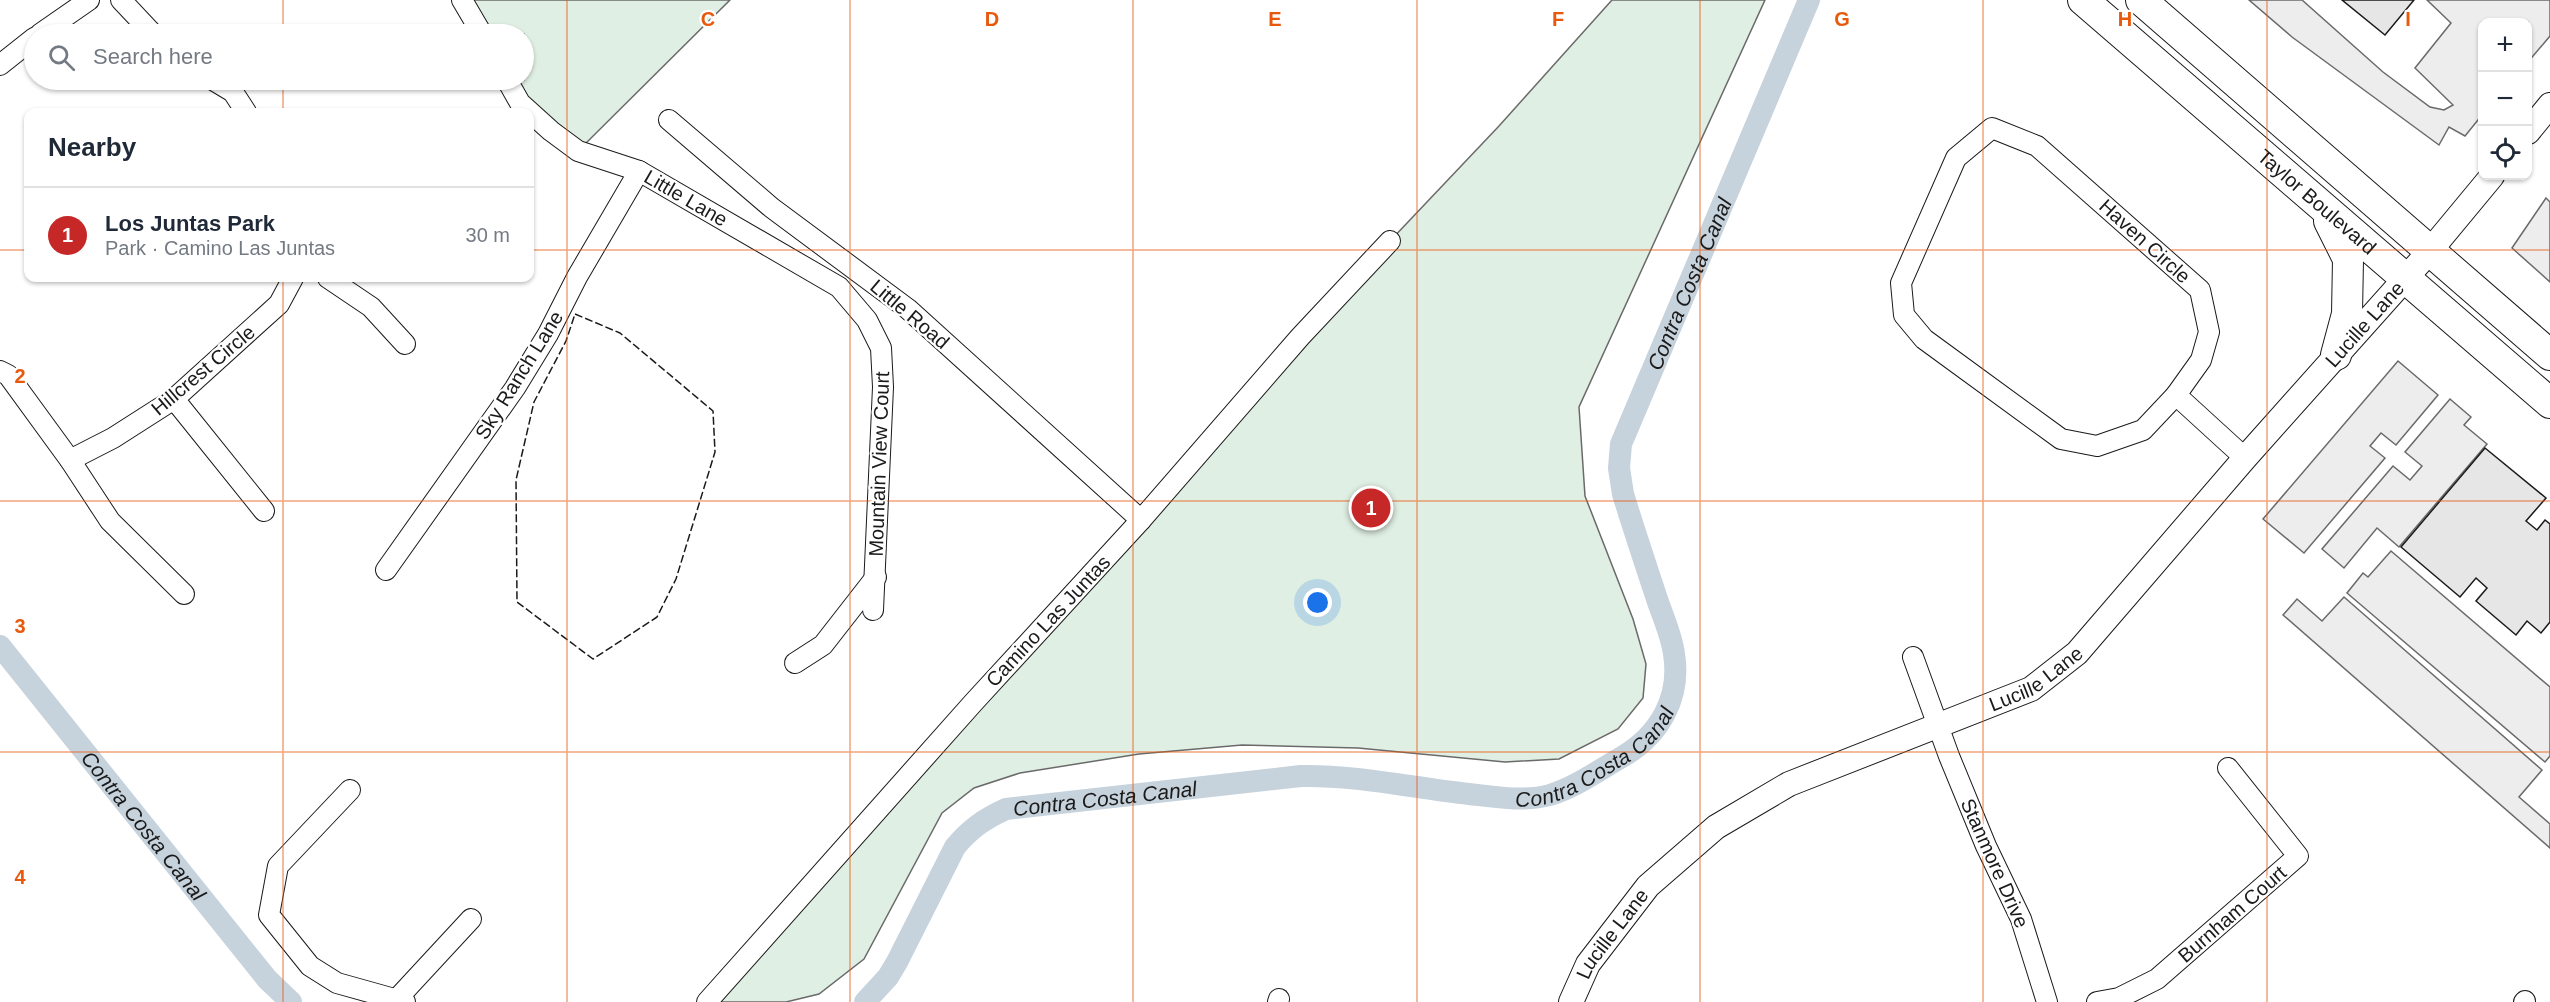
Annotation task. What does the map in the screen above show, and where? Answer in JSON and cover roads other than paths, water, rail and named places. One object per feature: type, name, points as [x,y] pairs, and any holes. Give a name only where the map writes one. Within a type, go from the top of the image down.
[{"type":"main road","name":"Taylor Boulevard","points":[[2084,0],[2550,403]]},
{"type":"main road","name":"Taylor Boulevard","points":[[2141,0],[2550,355]]},
{"type":"main road","points":[[2322,208],[2348,259],[2347,314],[2336,355]]},
{"type":"street","points":[[54,24],[89,0]]},
{"type":"street","points":[[121,0],[144,24]]},
{"type":"street","points":[[462,0],[476,24]]},
{"type":"street","points":[[0,65],[24,46]]},
{"type":"street","points":[[230,90],[243,108]]},
{"type":"street","name":"Little Lane","points":[[513,90],[526,108]]},
{"type":"street","points":[[2532,127],[2550,105]]},
{"type":"street","name":"Little Lane","points":[[534,116],[578,151],[639,171],[839,287],[867,320]]},
{"type":"street","name":"Little Road","points":[[669,120],[772,208],[908,309],[1141,520]]},
{"type":"street","name":"Haven Circle","points":[[1992,128],[2037,146],[2200,290],[2209,332],[2201,360],[2176,395],[2143,430],[2097,446],[2061,439],[1924,339],[1904,315],[1901,283],[1956,158],[1992,128]]},
{"type":"street","name":"Sky Ranch Lane","points":[[386,570],[515,388],[548,334],[573,285],[639,171]]},
{"type":"street","name":"Lucille Lane","points":[[1571,1002],[1588,964],[1648,886],[1716,826],[1789,784],[2031,689],[2077,653],[2245,458],[2406,279],[2489,180]]},
{"type":"street","name":"Camino Las Juntas","points":[[707,1002],[973,703],[1141,520],[1300,337],[1390,241]]},
{"type":"street","name":"Hillcrest Circle","points":[[70,460],[113,438],[174,399],[279,304],[291,282]]},
{"type":"street","points":[[334,282],[371,307],[405,344]]},
{"type":"street","name":"Mountain View Court","points":[[867,320],[881,348],[884,387],[873,610]]},
{"type":"street","points":[[0,371],[8,375],[70,460],[110,521],[184,594]]},
{"type":"street","points":[[2176,395],[2245,458]]},
{"type":"street","points":[[174,399],[264,511]]},
{"type":"street","points":[[795,663],[823,645],[876,577]]},
{"type":"street","name":"Stanmore Drive","points":[[1913,657],[1986,846],[2021,919],[2047,1002]]},
{"type":"street","name":"Burnham Court","points":[[2097,1002],[2119,998],[2157,979],[2298,856],[2228,768]]},
{"type":"street","points":[[350,790],[278,866],[269,915],[310,966],[337,983],[401,1001],[471,919]]},
{"type":"waterway","name":"Contra Costa Canal","points":[[865,1002],[888,977],[897,962],[955,847],[978,825],[1006,809],[1301,776],[1385,782],[1510,798],[1540,797],[1560,792],[1578,783],[1622,757],[1647,738],[1657,726],[1671,700],[1675,670],[1674,654],[1670,635],[1623,494],[1619,468],[1621,444],[1809,0]]},
{"type":"waterway","name":"Contra Costa Canal","points":[[0,646],[267,979],[291,1002]]},
{"type":"place","name":"Los Juntas Park","points":[[1371,508]]}]
